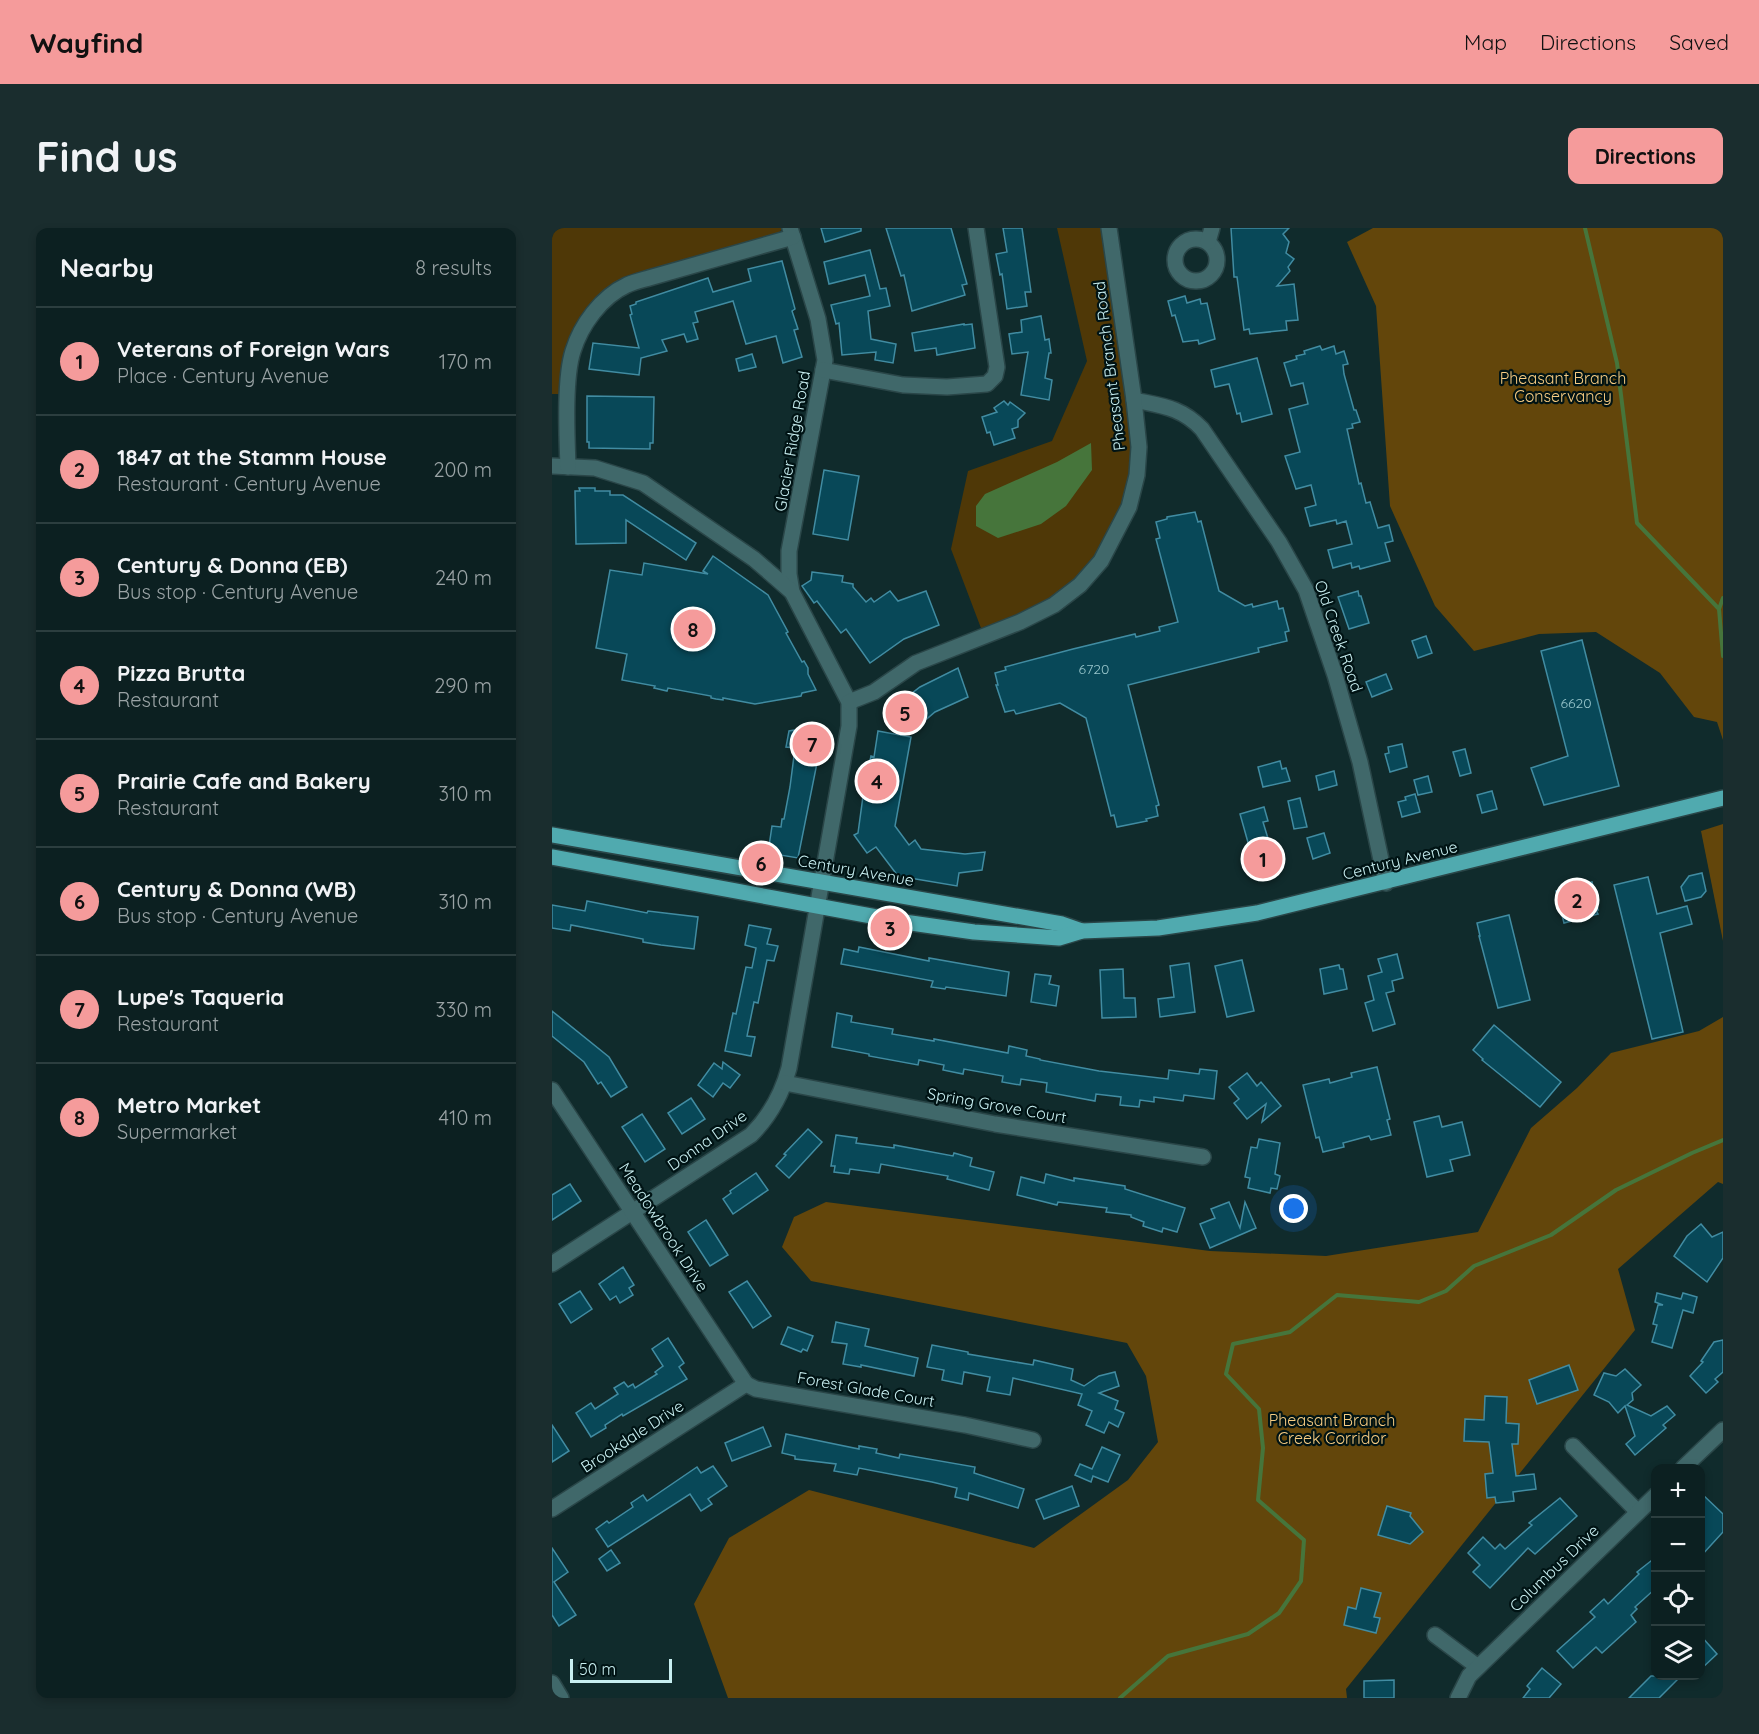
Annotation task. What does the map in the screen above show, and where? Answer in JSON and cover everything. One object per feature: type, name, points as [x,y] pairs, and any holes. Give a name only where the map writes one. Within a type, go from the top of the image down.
[{"type":"main road","name":"Century Avenue","points":[[552,857],[904,922],[974,932],[1059,938],[1082,931],[1158,928],[1232,918],[1386,883],[1723,798]]},
{"type":"main road","name":"Century Avenue","points":[[552,835],[1062,924],[1082,931]]},
{"type":"street","points":[[823,370],[903,385],[947,387],[987,384],[995,376],[997,367],[976,228]]},
{"type":"street","name":"Pheasant Branch Road","points":[[849,702],[874,692],[916,663],[1020,622],[1046,609],[1080,585],[1101,561],[1129,507],[1138,466],[1139,447],[1109,228]]},
{"type":"street","points":[[568,467],[568,401],[572,353],[581,331],[591,316],[611,295],[627,285],[791,233]]},
{"type":"street","name":"Glacier Ridge Road","points":[[791,233],[818,319],[825,360],[789,551],[792,592]]},
{"type":"street","name":"Old Creek Road","points":[[1134,400],[1170,407],[1190,417],[1202,429],[1280,542],[1306,590],[1335,675],[1360,762],[1386,883]]},
{"type":"street","points":[[552,466],[595,468],[643,483],[754,560],[792,592],[849,702]]},
{"type":"street","name":"Donna Drive","points":[[552,1264],[751,1135],[770,1112],[785,1083],[823,881],[849,726],[849,702]]},
{"type":"street","name":"Spring Grove Court","points":[[785,1083],[995,1124],[1203,1157]]},
{"type":"street","name":"Meadowbrook Drive","points":[[552,1090],[746,1384]]},
{"type":"street","name":"Brookdale Drive","points":[[552,1509],[746,1384]]},
{"type":"street","name":"Forest Glade Court","points":[[746,1384],[756,1389],[965,1425],[1033,1440]]},
{"type":"street","points":[[1687,1464],[1723,1430]]},
{"type":"street","points":[[1573,1446],[1638,1512]]},
{"type":"street","name":"Columbus Drive","points":[[1458,1698],[1469,1676],[1651,1500]]},
{"type":"street","points":[[1435,1635],[1478,1667]]},
{"type":"street","points":[[552,1683],[561,1698]]},
{"type":"shaded area","points":[[552,228],[783,228],[776,236],[637,277],[587,310],[567,346],[559,394],[552,394]]},
{"type":"shaded area","points":[[1057,228],[1109,228],[1134,400],[1129,507],[1080,585],[984,636],[951,549],[968,471],[1052,441],[1087,361]]},
{"type":"shaded area","points":[[1091,443],[1092,470],[1066,506],[1041,524],[998,538],[976,526],[976,506],[985,494],[1057,462]]},
{"type":"green space","name":"Pheasant Branch Conservancy","points":[[1373,228],[1723,228],[1723,740],[1717,722],[1694,717],[1660,673],[1596,632],[1539,634],[1474,651],[1435,606],[1390,506],[1376,306],[1347,242]]},
{"type":"green space","points":[[1723,824],[1723,941],[1701,831]]},
{"type":"green space","name":"Pheasant Branch Creek Corridor","points":[[1723,1017],[1723,1184],[1718,1182],[1618,1269],[1635,1330],[1346,1689],[1347,1698],[728,1698],[694,1604],[729,1538],[809,1490],[1034,1548],[1128,1480],[1158,1442],[1146,1376],[1127,1343],[811,1281],[782,1247],[794,1217],[826,1202],[1210,1251],[1326,1256],[1478,1232],[1531,1128],[1577,1088],[1611,1053],[1699,1031]]},
{"type":"building","points":[[821,228],[861,228],[861,231],[825,242]]},
{"type":"building","points":[[886,228],[951,228],[967,284],[962,285],[965,295],[912,311],[904,275],[901,276]]},
{"type":"building","points":[[1003,228],[1022,228],[1031,292],[1025,292],[1027,306],[1007,309],[1002,274],[1000,275],[996,254],[1007,252]]},
{"type":"building","points":[[1231,228],[1289,228],[1283,234],[1289,242],[1286,253],[1294,259],[1288,267],[1290,271],[1277,286],[1294,284],[1298,320],[1286,321],[1287,330],[1250,334],[1249,329],[1244,330],[1237,277],[1234,277]]},
{"type":"building","points":[[870,250],[880,289],[886,288],[890,306],[868,311],[871,339],[896,344],[893,363],[875,360],[876,352],[842,355],[839,323],[836,324],[831,305],[870,296],[865,275],[829,284],[824,262]]},
{"type":"building","points":[[782,261],[795,309],[792,311],[798,329],[794,330],[802,357],[783,363],[776,336],[746,344],[733,301],[695,312],[698,322],[693,323],[698,339],[687,342],[684,334],[662,340],[667,351],[641,358],[639,375],[589,369],[593,343],[639,348],[630,315],[632,314],[630,306],[636,302],[708,278],[713,292],[751,281],[748,269]]},
{"type":"building","points":[[1185,296],[1187,303],[1200,299],[1201,304],[1207,303],[1215,339],[1199,344],[1198,340],[1183,342],[1168,301]]},
{"type":"building","points":[[1041,316],[1045,340],[1049,339],[1051,353],[1049,353],[1045,378],[1052,380],[1049,400],[1021,395],[1028,352],[1012,354],[1009,334],[1022,332],[1021,320]]},
{"type":"building","points":[[972,324],[975,348],[937,355],[936,348],[915,351],[912,333]]},
{"type":"building","points":[[1320,346],[1322,350],[1334,346],[1336,354],[1344,351],[1348,364],[1343,365],[1344,374],[1354,410],[1360,422],[1352,424],[1353,428],[1347,429],[1359,484],[1361,483],[1366,503],[1370,502],[1378,528],[1389,525],[1393,541],[1385,543],[1390,561],[1360,569],[1359,566],[1352,568],[1351,563],[1333,568],[1328,550],[1352,544],[1346,521],[1337,524],[1336,520],[1310,526],[1305,508],[1316,505],[1311,485],[1296,489],[1285,456],[1300,452],[1289,409],[1308,404],[1303,383],[1291,386],[1284,363],[1297,359],[1296,356],[1305,354],[1304,351]]},
{"type":"building","points":[[752,354],[756,367],[739,371],[736,359]]},
{"type":"building","points":[[1257,358],[1272,414],[1242,422],[1240,413],[1237,414],[1229,384],[1215,387],[1211,370]]},
{"type":"building","points":[[587,396],[654,397],[653,443],[650,443],[650,449],[589,448]]},
{"type":"building","points":[[1004,401],[1008,405],[1010,402],[1025,413],[1018,420],[1018,427],[1012,429],[1015,438],[994,445],[982,417],[997,412],[994,408]]},
{"type":"building","points":[[824,470],[859,476],[848,540],[813,534]]},
{"type":"building","points":[[579,488],[595,488],[595,491],[610,491],[610,495],[623,495],[696,543],[686,560],[626,520],[626,543],[576,544],[575,491],[580,491]]},
{"type":"building","points":[[1195,512],[1198,522],[1201,521],[1219,591],[1245,606],[1252,604],[1253,607],[1277,601],[1279,609],[1283,608],[1289,631],[1285,632],[1287,641],[1258,648],[1259,652],[1128,685],[1159,805],[1156,806],[1158,816],[1146,819],[1147,821],[1117,827],[1114,815],[1111,816],[1086,718],[1060,703],[1016,714],[1014,710],[1005,712],[996,685],[998,685],[995,673],[1006,670],[1005,667],[1073,649],[1135,634],[1136,637],[1160,631],[1159,627],[1178,622],[1156,539],[1160,538],[1156,522],[1167,519],[1167,517]]},
{"type":"building","points":[[713,556],[768,595],[788,632],[786,633],[802,662],[804,661],[808,668],[808,674],[816,690],[802,693],[801,696],[755,704],[723,698],[723,700],[716,699],[711,696],[668,688],[667,691],[654,688],[655,686],[622,680],[627,654],[596,648],[610,570],[642,575],[644,563],[708,574],[703,571]]},
{"type":"building","points":[[812,572],[843,576],[842,582],[853,584],[866,602],[871,598],[874,602],[890,591],[898,601],[926,591],[939,625],[904,639],[870,663],[846,629],[841,633],[817,601],[814,603],[802,586],[811,580]]},
{"type":"building","points":[[1358,591],[1369,623],[1349,629],[1338,597]]},
{"type":"building","points":[[1426,636],[1432,653],[1418,658],[1412,641]]},
{"type":"building","points":[[1582,640],[1619,786],[1544,805],[1531,768],[1568,756],[1541,651]]},
{"type":"building","points":[[958,668],[968,697],[935,712],[916,728],[889,711],[920,687]]},
{"type":"building","points":[[1386,674],[1392,689],[1372,697],[1366,682]]},
{"type":"building","points":[[820,726],[812,757],[818,758],[798,858],[768,853],[772,826],[781,827],[790,787],[795,748],[786,747],[789,731]]},
{"type":"building","points":[[878,731],[911,737],[895,826],[909,845],[915,840],[921,849],[965,854],[985,852],[982,870],[959,873],[957,886],[898,876],[876,847],[867,853],[854,835],[858,833],[864,789],[871,756],[874,757]]},
{"type":"building","points":[[1402,744],[1407,767],[1390,772],[1385,754],[1389,753],[1388,747]]},
{"type":"building","points":[[1465,749],[1471,773],[1460,776],[1453,752]]},
{"type":"building","points":[[1280,761],[1282,769],[1286,768],[1290,781],[1263,787],[1258,767]]},
{"type":"building","points":[[1334,771],[1337,785],[1319,790],[1316,776]]},
{"type":"building","points":[[1428,776],[1432,792],[1418,795],[1414,780]]},
{"type":"building","points":[[1492,791],[1497,809],[1482,813],[1477,795]]},
{"type":"building","points":[[1415,794],[1420,812],[1402,817],[1398,802]]},
{"type":"building","points":[[1300,798],[1307,827],[1294,829],[1288,801]]},
{"type":"building","points":[[1264,807],[1268,821],[1263,822],[1277,868],[1276,872],[1258,878],[1240,814]]},
{"type":"building","points":[[1324,833],[1330,853],[1313,859],[1307,838]]},
{"type":"building","points":[[1702,873],[1706,891],[1701,897],[1685,901],[1681,887],[1689,876]]},
{"type":"building","points":[[1648,877],[1657,914],[1687,906],[1692,924],[1660,933],[1683,1032],[1652,1039],[1614,885]]},
{"type":"building","points":[[1592,882],[1598,914],[1564,923],[1556,891]]},
{"type":"building","points":[[587,901],[647,913],[648,911],[698,917],[694,949],[643,942],[643,939],[571,925],[570,931],[552,928],[552,905],[585,911]]},
{"type":"building","points":[[1509,915],[1530,1000],[1498,1008],[1477,923]]},
{"type":"building","points":[[749,925],[771,929],[767,944],[778,946],[774,961],[767,960],[758,1003],[754,1002],[747,1036],[755,1037],[751,1056],[725,1051],[746,967],[752,968],[756,948],[745,945]]},
{"type":"building","points":[[859,947],[929,961],[929,958],[1009,972],[1006,996],[931,987],[933,981],[841,964],[844,949],[858,952]]},
{"type":"building","points":[[1397,954],[1403,978],[1392,981],[1394,991],[1386,993],[1395,1024],[1373,1031],[1365,1003],[1374,1000],[1368,976],[1382,972],[1378,959]]},
{"type":"building","points":[[1242,960],[1254,1011],[1227,1017],[1215,966]]},
{"type":"building","points":[[1189,963],[1195,1012],[1160,1017],[1158,999],[1174,997],[1170,966]]},
{"type":"building","points":[[1339,965],[1340,969],[1343,969],[1347,989],[1324,994],[1320,969]]},
{"type":"building","points":[[1123,969],[1124,998],[1135,998],[1136,1017],[1102,1018],[1100,970]]},
{"type":"building","points":[[1035,974],[1051,976],[1049,984],[1059,986],[1056,1006],[1031,1002]]},
{"type":"building","points":[[552,1011],[609,1057],[627,1087],[611,1097],[601,1082],[598,1084],[584,1062],[552,1036]]},
{"type":"building","points":[[837,1013],[852,1016],[851,1022],[893,1029],[892,1034],[934,1041],[934,1039],[1008,1053],[1009,1046],[1027,1050],[1026,1056],[1040,1060],[1099,1071],[1168,1079],[1169,1070],[1199,1074],[1200,1069],[1217,1071],[1214,1099],[1184,1095],[1183,1101],[1154,1097],[1154,1102],[1140,1100],[1139,1107],[1120,1105],[1121,1097],[1096,1094],[1095,1101],[1046,1092],[1047,1083],[1021,1079],[1020,1085],[1002,1082],[1003,1076],[964,1069],[963,1074],[943,1070],[944,1065],[919,1060],[918,1065],[869,1056],[869,1054],[832,1047]]},
{"type":"building","points":[[1494,1025],[1561,1082],[1540,1107],[1473,1050]]},
{"type":"building","points":[[723,1062],[740,1075],[730,1088],[723,1083],[713,1097],[698,1085],[714,1063],[722,1069]]},
{"type":"building","points":[[1377,1067],[1390,1119],[1387,1120],[1391,1135],[1371,1140],[1369,1136],[1343,1143],[1344,1147],[1323,1152],[1319,1137],[1316,1138],[1303,1085],[1329,1079],[1330,1083],[1352,1077],[1351,1073]]},
{"type":"building","points":[[1247,1073],[1257,1086],[1261,1082],[1281,1106],[1262,1122],[1266,1104],[1247,1119],[1234,1103],[1239,1099],[1229,1087]]},
{"type":"building","points":[[691,1098],[705,1119],[682,1134],[668,1113]]},
{"type":"building","points":[[642,1114],[665,1149],[645,1162],[622,1127]]},
{"type":"building","points":[[1439,1116],[1442,1127],[1462,1122],[1470,1155],[1450,1160],[1453,1171],[1427,1177],[1414,1122]]},
{"type":"building","points":[[808,1129],[822,1142],[789,1178],[776,1166]]},
{"type":"building","points":[[836,1135],[857,1138],[856,1143],[894,1148],[894,1145],[953,1156],[954,1153],[972,1158],[970,1166],[994,1172],[989,1190],[947,1179],[948,1176],[881,1164],[879,1173],[850,1169],[849,1174],[834,1172],[835,1166],[831,1166]]},
{"type":"building","points":[[1259,1139],[1280,1143],[1275,1174],[1280,1176],[1277,1189],[1271,1188],[1270,1193],[1248,1188],[1250,1178],[1245,1177],[1251,1147],[1257,1148]]},
{"type":"building","points":[[756,1173],[768,1190],[733,1214],[723,1199],[731,1193],[730,1191]]},
{"type":"building","points":[[1046,1174],[1074,1181],[1074,1178],[1125,1186],[1125,1189],[1185,1208],[1177,1232],[1163,1228],[1162,1232],[1143,1226],[1144,1222],[1131,1215],[1106,1212],[1107,1208],[1058,1202],[1057,1205],[1017,1195],[1021,1177],[1044,1183]]},
{"type":"building","points":[[570,1184],[581,1201],[552,1220],[552,1195]]},
{"type":"building","points":[[1229,1202],[1240,1228],[1245,1202],[1256,1228],[1210,1248],[1200,1224],[1215,1218],[1211,1209]]},
{"type":"building","points":[[706,1220],[728,1255],[710,1266],[688,1232]]},
{"type":"building","points":[[1701,1224],[1712,1237],[1723,1232],[1723,1258],[1707,1282],[1674,1256],[1687,1236]]},
{"type":"building","points":[[623,1267],[634,1285],[629,1288],[633,1295],[620,1303],[616,1296],[610,1300],[599,1284]]},
{"type":"building","points":[[747,1281],[771,1316],[753,1328],[729,1292]]},
{"type":"building","points":[[580,1291],[592,1309],[571,1323],[559,1304]]},
{"type":"building","points":[[1657,1293],[1681,1299],[1683,1293],[1697,1297],[1693,1313],[1683,1310],[1672,1348],[1652,1342],[1657,1325],[1653,1324],[1658,1305],[1663,1305],[1655,1302]]},
{"type":"building","points":[[836,1322],[869,1329],[865,1346],[918,1358],[914,1376],[861,1365],[861,1367],[843,1364],[847,1344],[832,1342]]},
{"type":"building","points":[[788,1327],[813,1336],[807,1351],[803,1349],[801,1352],[781,1344]]},
{"type":"building","points":[[668,1338],[684,1363],[679,1367],[687,1379],[623,1416],[622,1414],[591,1437],[576,1413],[591,1403],[595,1409],[618,1394],[614,1388],[624,1382],[628,1387],[633,1384],[635,1388],[657,1374],[655,1372],[663,1366],[652,1349]]},
{"type":"building","points":[[1723,1340],[1723,1372],[1715,1379],[1718,1382],[1706,1393],[1690,1376],[1703,1362],[1701,1361],[1714,1342]]},
{"type":"building","points":[[932,1345],[968,1352],[968,1354],[1033,1365],[1034,1360],[1073,1369],[1071,1380],[1084,1386],[1099,1376],[1115,1372],[1119,1386],[1099,1393],[1118,1401],[1115,1409],[1124,1413],[1118,1427],[1109,1422],[1104,1433],[1086,1425],[1092,1411],[1078,1405],[1082,1394],[1013,1378],[1010,1395],[987,1391],[990,1377],[964,1372],[962,1384],[942,1380],[944,1370],[927,1367]]},
{"type":"building","points":[[1569,1365],[1578,1390],[1537,1404],[1529,1380]]},
{"type":"building","points":[[1625,1369],[1641,1385],[1632,1393],[1633,1400],[1627,1405],[1651,1416],[1667,1406],[1675,1415],[1663,1425],[1666,1428],[1635,1455],[1626,1444],[1635,1436],[1625,1406],[1618,1413],[1609,1402],[1594,1395],[1604,1373],[1616,1376]]},
{"type":"building","points":[[1485,1396],[1507,1397],[1506,1423],[1519,1424],[1518,1444],[1512,1444],[1516,1476],[1534,1474],[1536,1489],[1513,1492],[1514,1501],[1496,1503],[1495,1497],[1487,1498],[1485,1474],[1493,1473],[1489,1442],[1464,1441],[1465,1419],[1484,1420]]},
{"type":"building","points":[[552,1425],[569,1451],[552,1462]]},
{"type":"building","points":[[763,1427],[771,1446],[732,1461],[725,1443]]},
{"type":"building","points":[[786,1434],[859,1449],[859,1446],[877,1449],[876,1453],[899,1458],[900,1454],[975,1467],[974,1473],[1024,1489],[1018,1508],[969,1493],[968,1500],[955,1497],[957,1488],[932,1482],[859,1468],[857,1475],[834,1471],[836,1464],[795,1459],[795,1456],[782,1453]]},
{"type":"building","points":[[1102,1447],[1120,1455],[1108,1482],[1093,1476],[1091,1482],[1075,1475],[1080,1464],[1092,1469]]},
{"type":"building","points":[[713,1466],[727,1486],[708,1499],[712,1504],[701,1511],[690,1494],[608,1547],[596,1529],[633,1507],[631,1503],[643,1495],[647,1501],[697,1467],[701,1473]]},
{"type":"building","points":[[1072,1486],[1079,1506],[1044,1519],[1036,1500]]},
{"type":"building","points":[[1705,1497],[1723,1514],[1723,1532],[1705,1552]]},
{"type":"building","points":[[1560,1498],[1577,1516],[1535,1554],[1528,1548],[1490,1588],[1473,1572],[1480,1565],[1468,1553],[1483,1537],[1495,1549],[1500,1544],[1505,1549],[1532,1525],[1529,1523]]},
{"type":"building","points":[[1387,1506],[1411,1513],[1410,1516],[1423,1532],[1410,1544],[1378,1535]]},
{"type":"building","points":[[552,1548],[568,1572],[554,1582],[576,1615],[559,1626],[552,1615]]},
{"type":"building","points":[[611,1550],[620,1563],[607,1571],[599,1559]]},
{"type":"building","points":[[1651,1561],[1651,1593],[1635,1607],[1637,1609],[1631,1615],[1636,1622],[1602,1653],[1596,1647],[1573,1668],[1557,1651],[1595,1617],[1590,1612],[1604,1599],[1608,1604],[1639,1574],[1637,1572]]},
{"type":"building","points":[[1361,1588],[1381,1593],[1374,1617],[1380,1618],[1376,1633],[1344,1625],[1348,1607],[1356,1609]]},
{"type":"building","points":[[1705,1640],[1717,1654],[1705,1665]]},
{"type":"building","points":[[1542,1668],[1561,1684],[1549,1698],[1523,1698],[1530,1689],[1527,1686]]},
{"type":"building","points":[[1651,1676],[1651,1680],[1677,1680],[1659,1698],[1629,1698]]},
{"type":"building","points":[[1394,1680],[1394,1698],[1364,1698],[1364,1681]]},
{"type":"waterway","points":[[1585,228],[1617,363],[1637,523],[1719,609],[1723,656]]},
{"type":"waterway","points":[[1719,609],[1723,598]]},
{"type":"waterway","points":[[1120,1698],[1168,1656],[1248,1634],[1279,1613],[1301,1581],[1304,1540],[1258,1500],[1263,1448],[1259,1409],[1226,1374],[1233,1344],[1290,1332],[1337,1295],[1419,1302],[1446,1291],[1474,1266],[1551,1235],[1616,1190],[1723,1140]]},
{"type":"place","name":"Metro Market","points":[[693,629]]},
{"type":"place","name":"Prairie Cafe and Bakery","points":[[905,713]]},
{"type":"place","name":"Lupe's Taqueria","points":[[812,744]]},
{"type":"place","name":"Pizza Brutta","points":[[877,781]]},
{"type":"place","name":"Veterans of Foreign Wars","points":[[1263,859]]},
{"type":"place","name":"Century & Donna (WB)","points":[[761,863]]},
{"type":"place","name":"1847 at the Stamm House","points":[[1577,900]]},
{"type":"place","name":"Century & Donna (EB)","points":[[890,928]]}]
